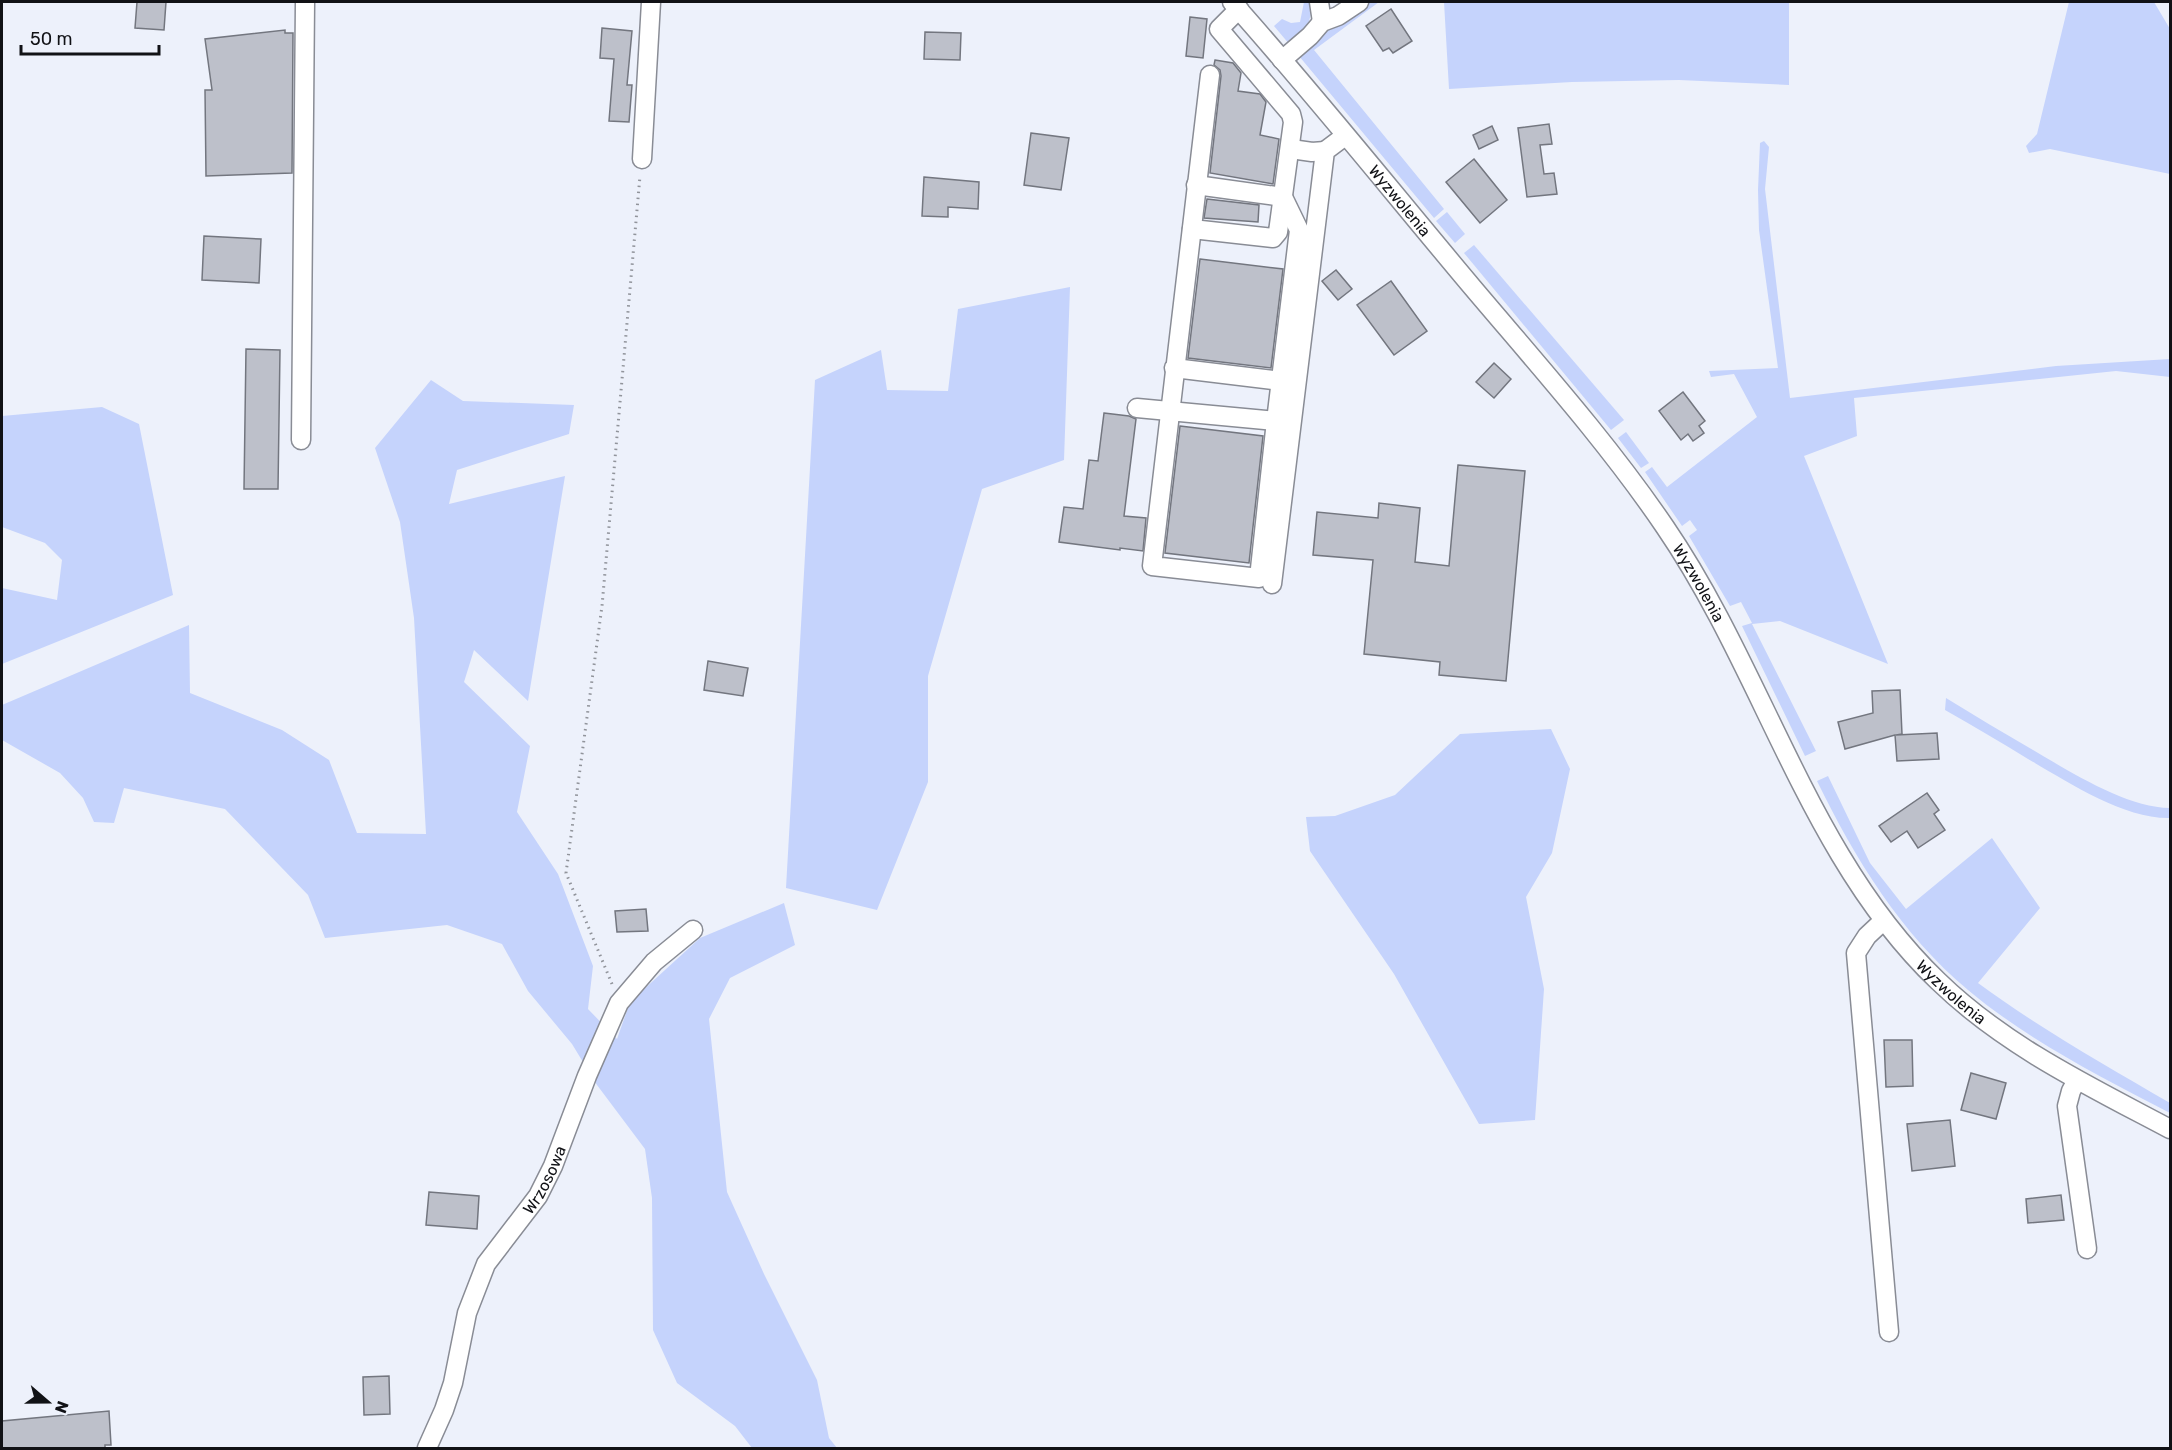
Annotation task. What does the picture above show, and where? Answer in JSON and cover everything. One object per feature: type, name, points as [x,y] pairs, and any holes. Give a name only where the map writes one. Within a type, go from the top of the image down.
[{"type":"street","points":[[301,440],[304,2]]},
{"type":"street","points":[[642,159],[651,2]]},
{"type":"street","points":[[1319,2],[1322,22]]},
{"type":"street","points":[[1282,60],[1310,36],[1322,22],[1338,16],[1359,2]]},
{"type":"street","points":[[1192,229],[1273,238],[1278,232],[1293,132],[1291,114],[1219,29],[1235,5]]},
{"type":"street","name":"Wyzwolenia","points":[[1235,5],[1596,436],[1665,527],[1719,616],[1836,849],[1883,921],[1917,960],[1962,1003],[2010,1040],[2077,1080],[2170,1129]]},
{"type":"street","points":[[1210,75],[1152,566],[1259,578],[1299,230],[1283,197]]},
{"type":"street","points":[[1290,149],[1311,152],[1326,151],[1345,136]]},
{"type":"street","points":[[1272,584],[1326,151]]},
{"type":"street","points":[[1196,185],[1283,197]]},
{"type":"street","points":[[1174,368],[1281,381]]},
{"type":"street","points":[[1137,408],[1276,421]]},
{"type":"street","points":[[1883,921],[1867,936],[1856,953],[1888,1332]]},
{"type":"street","name":"Wrzosowa","points":[[427,1449],[450,1392],[467,1313],[486,1264],[538,1196],[553,1166],[587,1076],[620,1003],[654,962],[693,930]]},
{"type":"street","points":[[2077,1080],[2067,1106],[2087,1250]]},
{"type":"path","points":[[620,1003],[566,873],[602,606],[642,159]]},
{"type":"shaded area","points":[[1304,2],[1313,2],[1309,22],[1305,31],[1290,45],[1274,26],[1282,19],[1291,23],[1300,22]]},
{"type":"shaded area","points":[[1369,2],[1379,2],[1314,50],[1444,209],[1434,218],[1299,56],[1303,48]]},
{"type":"shaded area","points":[[1444,2],[1789,2],[1789,85],[1679,80],[1572,82],[1449,89]]},
{"type":"shaded area","points":[[2069,2],[2154,2],[2170,29],[2170,174],[2050,149],[2029,153],[2026,146],[2037,134]]},
{"type":"shaded area","points":[[1764,141],[1769,147],[1765,189],[1790,398],[2056,366],[2170,359],[2170,377],[2116,371],[1854,398],[1857,436],[1804,456],[1888,664],[1780,621],[1752,624],[1816,751],[1805,756],[1742,626],[1752,623],[1741,602],[1730,606],[1689,536],[1697,530],[1690,520],[1682,526],[1645,472],[1652,467],[1667,487],[1757,417],[1734,374],[1711,377],[1709,371],[1778,368],[1759,230],[1760,143]]},
{"type":"shaded area","points":[[1447,212],[1465,234],[1455,243],[1436,221]]},
{"type":"shaded area","points":[[1474,245],[1624,420],[1611,430],[1464,253]]},
{"type":"shaded area","points":[[1070,287],[1064,460],[982,489],[928,676],[928,782],[877,910],[786,888],[815,380],[881,350],[887,390],[948,391],[958,309]]},
{"type":"shaded area","points":[[431,380],[463,401],[574,405],[569,434],[457,470],[449,504],[565,476],[528,701],[474,650],[464,682],[530,746],[517,812],[558,874],[593,966],[588,1009],[617,1039],[630,1002],[700,938],[784,903],[795,945],[730,978],[709,1019],[727,1192],[764,1274],[817,1380],[829,1438],[837,1448],[752,1448],[735,1426],[677,1383],[653,1330],[652,1198],[645,1149],[597,1085],[572,1044],[528,991],[502,944],[447,925],[325,938],[308,895],[225,809],[124,788],[114,823],[94,822],[83,798],[60,773],[2,740],[2,705],[189,625],[190,693],[282,730],[329,760],[357,833],[426,834],[414,618],[400,522],[375,448]]},
{"type":"shaded area","points":[[102,407],[139,424],[173,595],[2,664],[2,588],[57,600],[62,560],[45,543],[2,527],[2,416]]},
{"type":"shaded area","points":[[1626,432],[1649,463],[1641,468],[1618,438]]},
{"type":"shaded area","points":[[1946,698],[2099,787],[2136,802],[2170,808],[2170,818],[2152,817],[2096,798],[1945,710]]},
{"type":"shaded area","points":[[1551,729],[1570,769],[1552,853],[1526,897],[1544,989],[1535,1120],[1479,1124],[1394,974],[1310,851],[1306,817],[1335,816],[1395,795],[1460,734]]},
{"type":"shaded area","points":[[1828,776],[1870,863],[1906,909],[1992,838],[2040,908],[1978,983],[2048,1031],[2170,1103],[2170,1113],[2092,1072],[2016,1026],[1968,990],[1944,968],[1901,920],[1847,839],[1817,781]]},
{"type":"building","points":[[137,2],[166,2],[164,30],[135,28]]},
{"type":"building","points":[[1391,9],[1412,41],[1393,53],[1389,48],[1383,51],[1366,26]]},
{"type":"building","points":[[1190,17],[1207,19],[1203,58],[1186,56]]},
{"type":"building","points":[[602,28],[632,31],[627,85],[632,85],[629,122],[609,121],[614,59],[600,58]]},
{"type":"building","points":[[285,30],[285,33],[293,33],[292,173],[206,176],[205,90],[212,90],[205,39]]},
{"type":"building","points":[[925,32],[961,33],[960,60],[924,59]]},
{"type":"building","points":[[1215,60],[1233,63],[1241,73],[1238,91],[1260,94],[1266,102],[1260,135],[1279,139],[1273,184],[1210,173],[1221,76],[1220,70],[1214,65]]},
{"type":"building","points":[[1549,124],[1552,144],[1540,145],[1544,174],[1554,173],[1557,194],[1527,197],[1518,128]]},
{"type":"building","points":[[1492,126],[1498,140],[1479,149],[1473,135]]},
{"type":"building","points":[[1031,133],[1069,138],[1061,190],[1024,185]]},
{"type":"building","points":[[1474,159],[1507,200],[1480,223],[1446,182]]},
{"type":"building","points":[[924,177],[979,182],[978,209],[948,207],[948,217],[922,216]]},
{"type":"building","points":[[1207,199],[1259,205],[1258,222],[1204,218]]},
{"type":"building","points":[[204,236],[261,239],[259,283],[202,280]]},
{"type":"building","points":[[1200,259],[1283,269],[1271,368],[1188,358]]},
{"type":"building","points":[[1336,270],[1352,289],[1338,300],[1322,281]]},
{"type":"building","points":[[1391,281],[1427,331],[1394,355],[1357,305]]},
{"type":"building","points":[[246,349],[280,350],[278,489],[244,489]]},
{"type":"building","points":[[1494,363],[1511,379],[1494,398],[1476,382]]},
{"type":"building","points":[[1683,392],[1705,421],[1699,426],[1704,433],[1693,441],[1688,434],[1681,440],[1659,411]]},
{"type":"building","points":[[1104,413],[1136,419],[1124,516],[1146,518],[1143,551],[1059,542],[1064,507],[1083,509],[1089,460],[1098,461]]},
{"type":"building","points":[[1180,426],[1263,436],[1249,563],[1165,553]]},
{"type":"building","points":[[1458,465],[1525,471],[1506,681],[1439,675],[1440,662],[1364,654],[1373,560],[1313,555],[1317,512],[1378,518],[1379,503],[1420,508],[1415,562],[1449,566]]},
{"type":"building","points":[[708,661],[748,668],[743,696],[704,690]]},
{"type":"building","points":[[1900,690],[1902,734],[1896,735],[1937,733],[1939,759],[1897,761],[1895,735],[1845,749],[1838,722],[1873,713],[1872,691]]},
{"type":"building","points":[[1927,793],[1939,810],[1934,814],[1945,830],[1918,848],[1907,831],[1891,842],[1879,826]]},
{"type":"building","points":[[646,909],[648,931],[617,932],[615,911]]},
{"type":"building","points":[[1884,1040],[1912,1040],[1913,1086],[1886,1087]]},
{"type":"building","points":[[1971,1073],[2006,1083],[1996,1119],[1961,1110]]},
{"type":"building","points":[[1950,1120],[1955,1166],[1912,1171],[1907,1124]]},
{"type":"building","points":[[429,1192],[479,1196],[477,1229],[426,1225]]},
{"type":"building","points":[[2061,1195],[2064,1220],[2028,1223],[2026,1199]]},
{"type":"building","points":[[389,1376],[390,1414],[364,1415],[363,1377]]},
{"type":"building","points":[[109,1411],[111,1445],[105,1445],[105,1449],[2,1449],[2,1421]]}]
